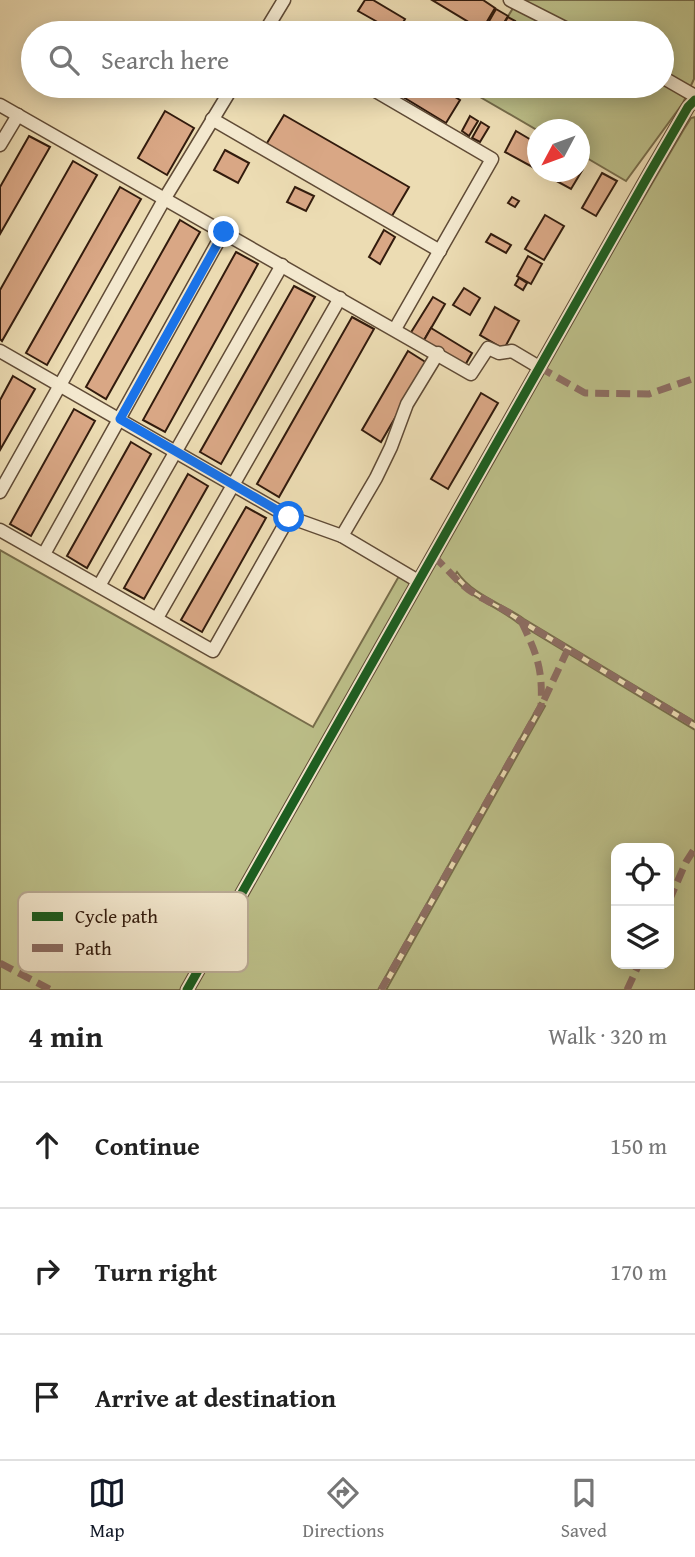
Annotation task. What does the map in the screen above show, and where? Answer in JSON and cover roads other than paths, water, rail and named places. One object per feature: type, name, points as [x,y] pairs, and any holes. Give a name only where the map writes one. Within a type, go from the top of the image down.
[{"type":"street","points":[[275,21],[284,0]]},
{"type":"street","points":[[510,0],[551,21]]},
{"type":"street","points":[[242,892],[695,98],[674,85]]},
{"type":"street","points":[[0,492],[165,198],[226,98]]},
{"type":"street","points":[[388,98],[492,159],[395,329]]},
{"type":"street","points":[[0,105],[471,374],[488,348],[499,354],[513,351],[540,367]]},
{"type":"street","points":[[0,145],[18,115]]},
{"type":"street","points":[[212,120],[440,251]]},
{"type":"street","points":[[44,554],[224,232]]},
{"type":"street","points":[[99,586],[282,265]]},
{"type":"street","points":[[157,618],[340,298]]},
{"type":"street","points":[[0,351],[289,517],[342,536],[418,581]]},
{"type":"street","points":[[342,536],[391,447],[407,404],[438,353]]},
{"type":"street","points":[[0,530],[213,651],[289,517]]},
{"type":"street","points":[[187,990],[197,972]]}]
